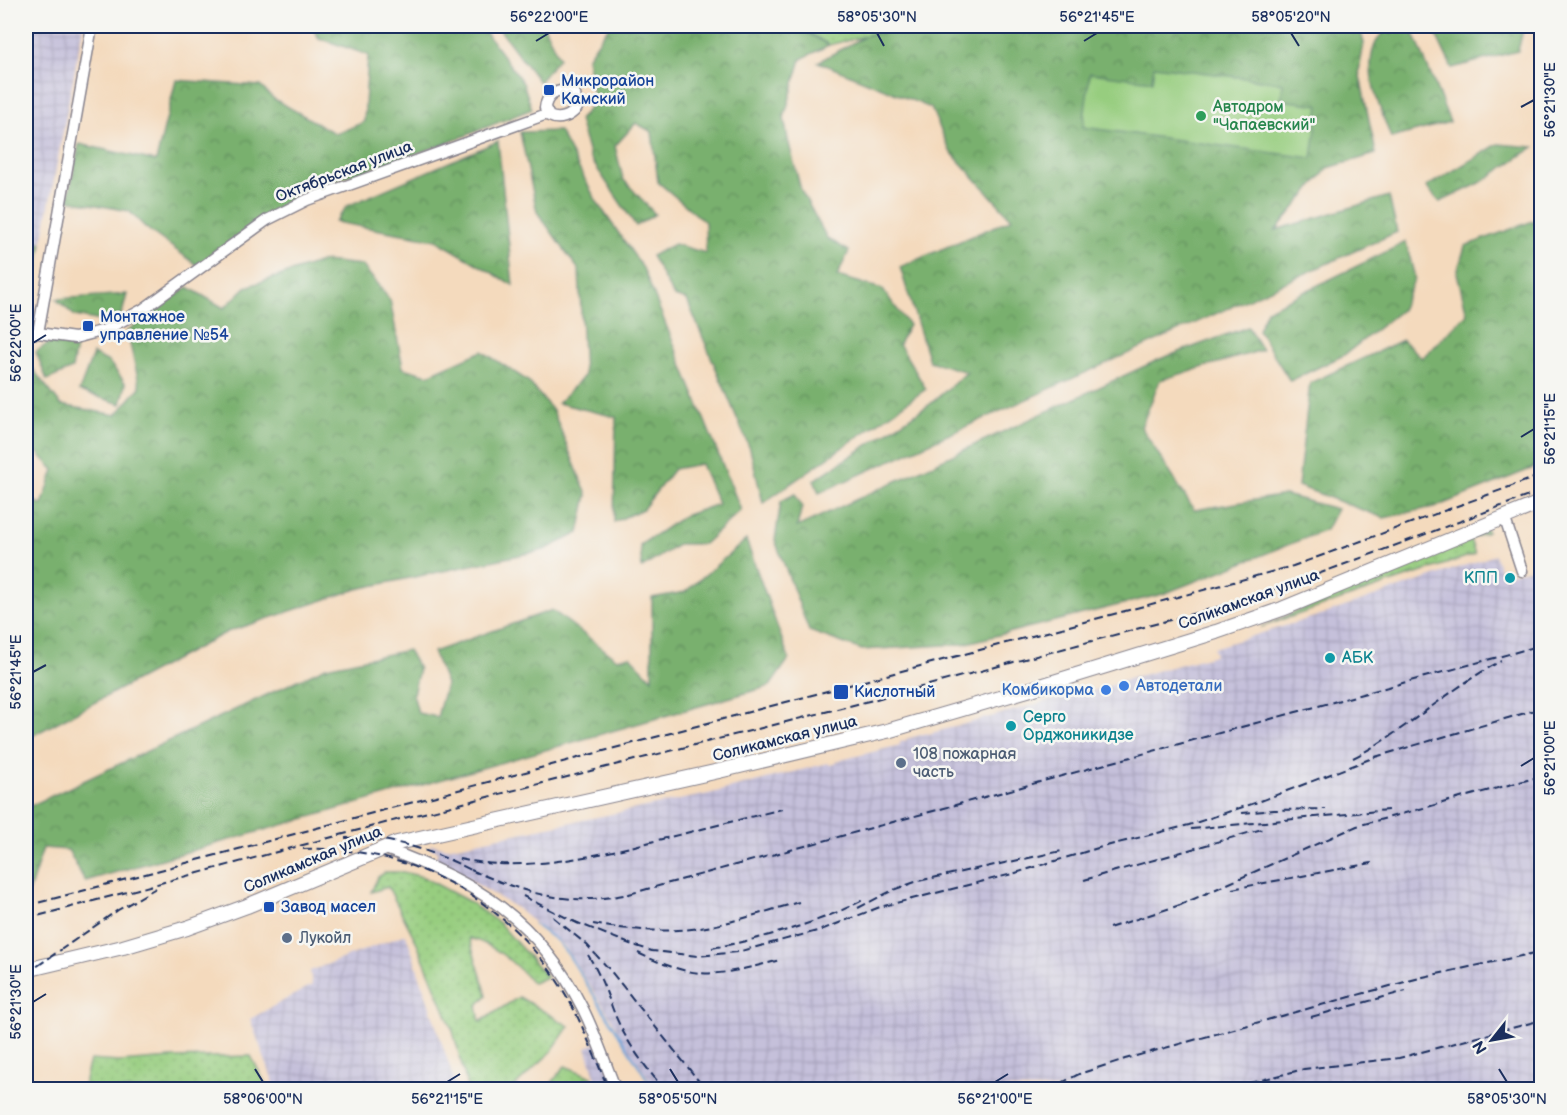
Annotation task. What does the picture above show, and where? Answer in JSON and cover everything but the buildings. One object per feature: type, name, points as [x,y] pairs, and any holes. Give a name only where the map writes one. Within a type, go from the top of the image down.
[{"type":"main road","name":"Соликамская улица","points":[[26,970],[123,947],[187,928],[247,906],[383,848],[420,837],[741,766],[891,730],[1216,632],[1542,502]]},
{"type":"street","points":[[38,333],[92,26]]},
{"type":"street","name":"Октябрьская улица","points":[[26,334],[38,333],[75,338],[105,330],[142,310],[267,220],[307,200],[547,114]]},
{"type":"street","points":[[1504,516],[1522,571]]},
{"type":"street","points":[[383,848],[459,879],[491,899],[516,919],[552,960],[575,995],[591,1027],[616,1089]]},
{"type":"shaded area","points":[[26,26],[83,26],[42,243],[26,242]]},
{"type":"shaded area","points":[[1541,541],[1541,1089],[656,1089],[564,946],[515,907],[446,866],[434,863],[438,851],[430,848],[431,844],[447,848],[708,794],[828,763],[830,765],[837,761],[900,745],[900,742],[906,739],[927,733],[1080,692],[1081,694],[1215,655],[1213,648],[1327,613],[1495,555],[1502,576],[1540,566],[1533,543]]},
{"type":"shaded area","points":[[406,934],[457,1089],[276,1089],[250,1019],[312,985],[310,971]]},
{"type":"shaded area","points":[[604,1040],[624,1089],[599,1089],[586,1047]]},
{"type":"green space","points":[[311,26],[481,26],[523,83],[532,109],[442,145],[299,192],[201,268],[146,228],[129,211],[68,200],[79,144],[156,161],[176,80],[260,86],[274,99],[336,134],[364,122],[368,55],[319,38]]},
{"type":"green space","points":[[497,26],[544,26],[559,58],[539,82]]},
{"type":"green space","points":[[609,26],[796,26],[829,45],[801,59],[784,118],[801,190],[827,238],[849,251],[837,276],[882,289],[909,325],[899,344],[926,389],[763,503],[750,449],[687,300],[674,296],[651,256],[674,244],[706,253],[705,222],[658,182],[652,132],[636,123],[615,146],[623,179],[655,214],[636,226],[590,158],[579,120],[594,102],[587,58]]},
{"type":"green space","points":[[796,26],[906,26],[829,45]]},
{"type":"green space","points":[[906,26],[1359,26],[1364,43],[1359,71],[1376,154],[1328,168],[1276,230],[1389,196],[1397,232],[819,493],[814,480],[929,405],[967,372],[929,361],[900,267],[1012,219],[950,151],[931,108],[818,62],[867,35]]},
{"type":"green space","points":[[1390,26],[1411,26],[1450,122],[1391,138],[1376,95],[1371,65],[1373,50],[1379,37]]},
{"type":"green space","points":[[1432,26],[1521,26],[1523,30],[1518,51],[1452,68]]},
{"type":"green space","name":"Автодром \"Чапаевский\"","points":[[1154,66],[1283,83],[1281,100],[1319,105],[1312,158],[1083,127],[1090,73],[1152,81]]},
{"type":"green space","points":[[559,131],[597,202],[643,268],[741,510],[704,544],[679,544],[642,568],[640,545],[684,516],[718,504],[701,464],[674,469],[643,509],[614,522],[616,417],[558,403],[584,376],[579,270],[537,212],[520,132]]},
{"type":"green space","points":[[498,141],[513,285],[436,240],[335,222],[347,206]]},
{"type":"green space","points":[[1498,144],[1534,147],[1480,183],[1440,202],[1426,187]]},
{"type":"green space","points":[[1541,218],[1541,465],[1438,506],[1384,518],[1298,486],[1310,383],[1403,340],[1422,358],[1467,314],[1457,273],[1465,246]]},
{"type":"green space","points":[[26,242],[42,243],[27,328],[26,328]]},
{"type":"green space","points":[[1406,242],[1415,278],[1401,310],[1344,355],[1290,381],[1258,330],[1267,310]]},
{"type":"green space","points":[[324,261],[362,265],[390,300],[403,368],[428,375],[482,351],[528,381],[553,411],[587,495],[579,533],[544,550],[357,589],[227,632],[26,739],[26,497],[42,505],[54,470],[26,441],[28,363],[61,405],[116,415],[140,387],[127,331],[188,287],[224,308],[246,287]]},
{"type":"green space","points":[[127,294],[122,314],[101,321],[75,316],[56,299]]},
{"type":"green space","points":[[1248,327],[1262,350],[1160,380],[1141,427],[1194,510],[1285,495],[1337,509],[1326,530],[1163,594],[963,644],[862,650],[809,631],[775,540],[781,501],[795,494],[802,506],[797,527],[1160,359]]},
{"type":"green space","points":[[50,342],[76,346],[72,369],[47,380],[36,352]]},
{"type":"green space","points":[[93,354],[109,362],[126,384],[121,404],[79,391]]},
{"type":"green space","points":[[1486,529],[1487,532],[1470,539],[1475,554],[1261,627]]},
{"type":"green space","points":[[746,540],[789,659],[770,686],[85,881],[68,850],[43,848],[29,892],[26,892],[26,808],[326,667],[408,650],[419,669],[413,694],[418,713],[437,717],[446,684],[433,652],[552,610],[617,659],[630,656],[652,679],[652,598],[685,592]]},
{"type":"green space","points":[[386,872],[403,872],[423,877],[468,901],[499,923],[547,977],[533,983],[496,950],[469,938],[487,995],[477,1006],[480,1022],[519,997],[569,1026],[551,1052],[512,1089],[468,1089],[453,1031],[417,943],[388,887],[371,892],[378,877]]},
{"type":"green space","points":[[251,1056],[268,1089],[84,1090],[83,1087],[90,1060],[119,1062]]},
{"type":"green space","points":[[565,1066],[592,1077],[590,1089],[547,1089]]},
{"type":"waterway","points":[[534,924],[557,941],[569,956],[654,1090]]},
{"type":"railway","points":[[26,906],[1293,566],[1542,475]]},
{"type":"railway","points":[[26,919],[400,819],[869,701],[1222,606],[1299,581],[1542,491]]},
{"type":"railway","points":[[471,870],[511,886],[548,896],[586,899],[629,894],[1542,645]]},
{"type":"railway","points":[[1353,758],[1501,661]]},
{"type":"railway","points":[[573,921],[652,951],[698,956],[737,952],[821,930],[880,907],[1012,874],[1098,848],[1189,825],[1258,802],[1375,757],[1542,708]]},
{"type":"railway","points":[[1178,906],[1357,826],[1542,776]]},
{"type":"railway","points":[[459,859],[511,864],[562,861],[782,809]]},
{"type":"railway","points":[[1242,813],[1326,809]]},
{"type":"railway","points":[[1191,829],[1388,810]]},
{"type":"railway","points":[[1084,880],[1262,829]]},
{"type":"railway","points":[[345,838],[379,840],[413,847],[446,858],[477,873]]},
{"type":"railway","points":[[303,849],[342,850],[381,857],[417,868],[452,884],[485,905],[514,929],[540,958],[563,990],[582,1026],[609,1090]]},
{"type":"railway","points":[[858,908],[893,890],[918,881],[1062,851]]},
{"type":"railway","points":[[1232,889],[1372,863]]},
{"type":"railway","points":[[26,974],[118,910],[156,888]]},
{"type":"railway","points":[[523,896],[579,924]]},
{"type":"railway","points":[[712,948],[790,929],[828,916],[863,900]]},
{"type":"railway","points":[[593,924],[646,930],[687,930],[725,923],[799,902]]},
{"type":"railway","points":[[1109,928],[1183,904]]},
{"type":"railway","points":[[553,917],[587,945],[609,969],[706,1090]]},
{"type":"railway","points":[[638,953],[677,969],[709,973],[740,970],[780,960]]},
{"type":"railway","points":[[1048,1090],[1079,1074],[1125,1059],[1423,977],[1535,953]]},
{"type":"railway","points":[[588,955],[625,1035],[665,1090]]},
{"type":"railway","points":[[1311,1017],[1406,991]]},
{"type":"railway","points":[[1223,1090],[1304,1069],[1399,1058],[1542,1020]]},
{"type":"place","name":"Микрорайон Камский","points":[[549,90]]},
{"type":"place","name":"Автодром \"Чапаевский\"","points":[[1201,116]]},
{"type":"place","name":"Монтажное управление №54","points":[[88,326]]},
{"type":"place","name":"КПП","points":[[1510,578]]},
{"type":"place","name":"АБК","points":[[1330,658]]},
{"type":"place","name":"Автодетали","points":[[1124,686]]},
{"type":"place","name":"Комбикорма","points":[[1106,690]]},
{"type":"place","name":"Кислотный","points":[[841,692]]},
{"type":"place","name":"Серго Орджоникидзе","points":[[1011,726]]},
{"type":"place","name":"108 пожарная часть","points":[[901,763]]},
{"type":"place","name":"Завод масел","points":[[269,907]]},
{"type":"place","name":"Лукойл","points":[[287,938]]}]
